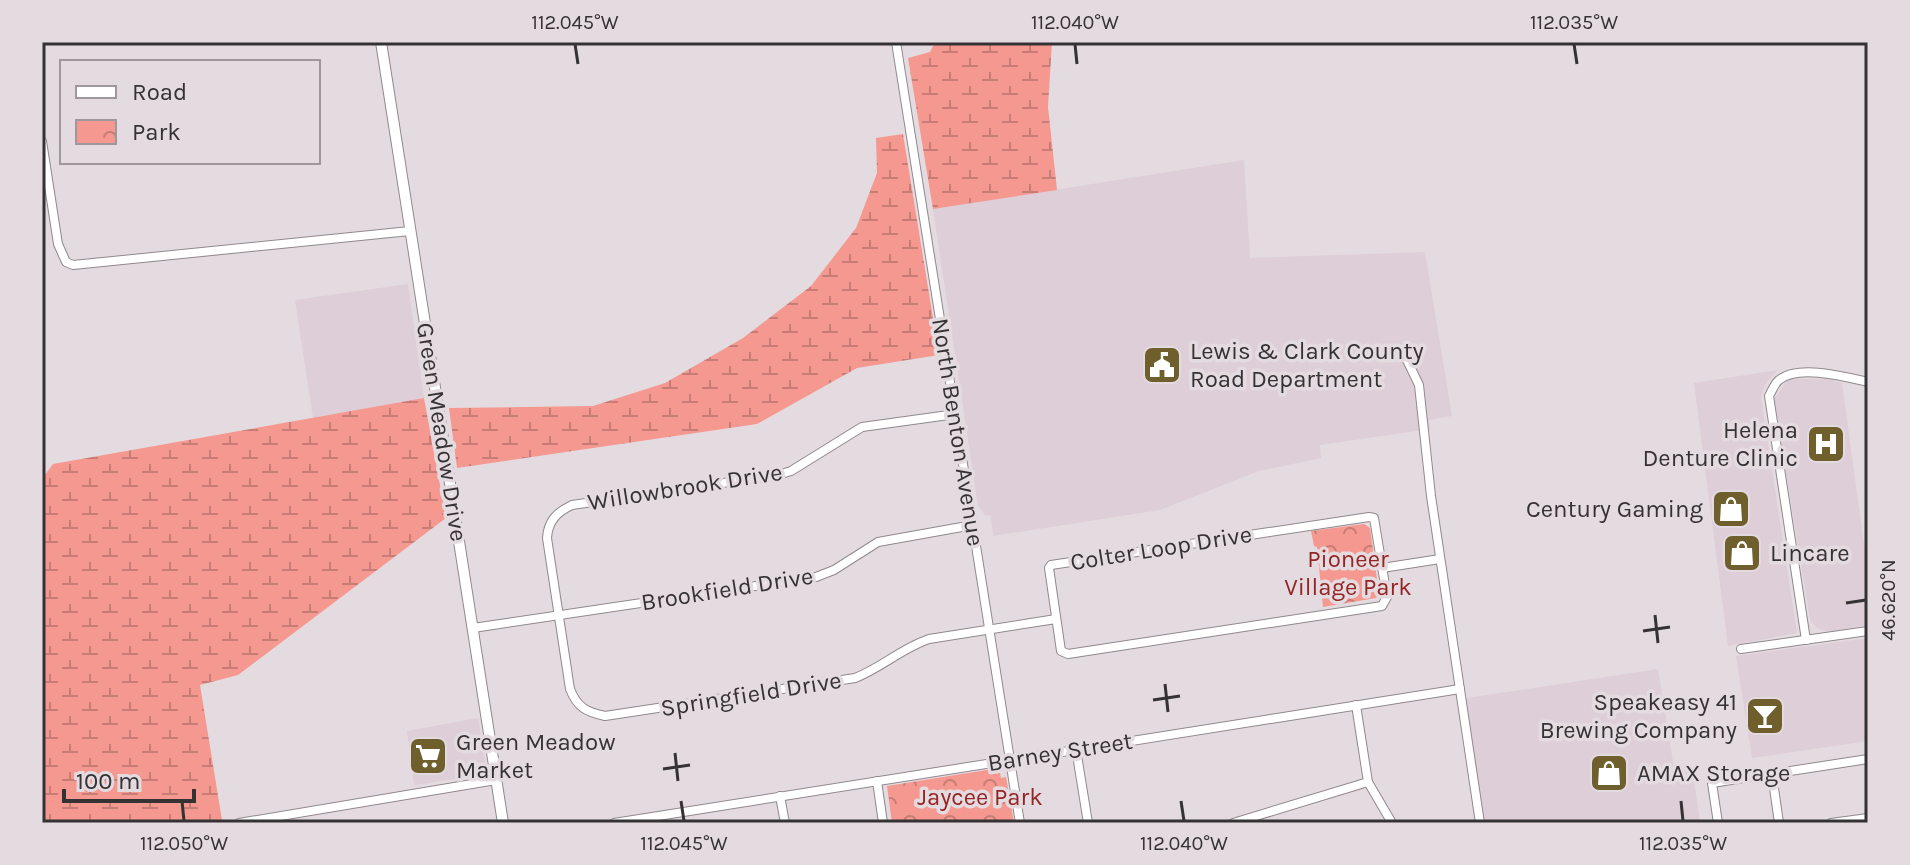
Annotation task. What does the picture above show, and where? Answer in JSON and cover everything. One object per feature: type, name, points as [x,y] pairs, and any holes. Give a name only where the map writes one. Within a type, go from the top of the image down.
[{"type":"main road","name":"Green Meadow Drive","points":[[381,42],[503,823]]},
{"type":"street","name":"North Benton Avenue","points":[[896,42],[1020,823]]},
{"type":"street","points":[[42,141],[58,244],[66,262],[73,265],[410,231]]},
{"type":"street","points":[[1395,351],[1407,360],[1419,385],[1440,559],[1480,823]]},
{"type":"street","points":[[1806,640],[1769,396],[1776,382],[1791,374],[1832,375],[1868,382]]},
{"type":"street","name":"Willowbrook Drive","points":[[559,615],[547,538],[553,518],[561,510],[572,505],[778,475],[791,471],[862,427],[956,414]]},
{"type":"street","name":"Colter Loop Drive","points":[[1374,518],[1387,597],[1382,606],[1068,654],[1061,651],[1056,619],[1051,565],[1374,518]]},
{"type":"street","name":"Brookfield Drive","points":[[473,628],[816,577],[834,570],[878,542],[973,525]]},
{"type":"street","points":[[1382,568],[1440,559]]},
{"type":"street","name":"Springfield Drive","points":[[559,615],[575,704],[591,713],[605,716],[855,678],[870,673],[916,643],[929,639],[989,632],[1056,619]]},
{"type":"street","points":[[1741,649],[1868,631]]},
{"type":"street","name":"Barney Street","points":[[614,823],[1460,689]]},
{"type":"street","points":[[1356,705],[1368,782],[1392,823]]},
{"type":"street","points":[[1076,749],[1088,823]]},
{"type":"street","points":[[1718,823],[1712,783],[1868,759]]},
{"type":"street","points":[[1772,774],[1779,823]]},
{"type":"street","points":[[242,823],[496,780]]},
{"type":"street","points":[[877,781],[883,823]]},
{"type":"street","points":[[1233,823],[1368,782]]},
{"type":"street","points":[[780,796],[785,823]]},
{"type":"street","points":[[681,811],[683,823]]},
{"type":"street","points":[[1831,823],[1868,818]]},
{"type":"shaded area","points":[[1244,160],[1250,258],[1425,252],[1452,416],[1429,420],[1430,429],[1320,445],[1321,458],[1259,471],[1160,510],[993,536],[991,516],[985,515],[978,506],[933,209]]},
{"type":"shaded area","points":[[408,284],[424,398],[313,418],[295,300]]},
{"type":"shaded area","points":[[1778,370],[1766,383],[1761,397],[1797,633],[1728,646],[1694,383]]},
{"type":"shaded area","points":[[1788,379],[1827,379],[1842,383],[1868,559],[1868,625],[1828,632],[1817,628],[1810,620],[1774,399]]},
{"type":"shaded area","points":[[1868,638],[1868,741],[1752,758],[1736,656]]},
{"type":"shaded area","points":[[1658,669],[1674,768],[1692,766],[1700,823],[1480,823],[1461,699]]},
{"type":"shaded area","points":[[478,718],[486,767],[484,775],[414,785],[407,731]]},
{"type":"green space","points":[[935,42],[1052,42],[1048,107],[1057,190],[933,209],[908,58],[930,52]]},
{"type":"green space","points":[[903,134],[939,355],[857,368],[757,424],[457,468],[449,408],[593,406],[665,383],[743,338],[811,286],[856,228],[877,173],[876,138]]},
{"type":"green space","points":[[424,398],[446,518],[238,675],[200,685],[222,820],[201,823],[42,823],[42,479],[53,464]]},
{"type":"green space","name":"Pioneer Village Park","points":[[1364,524],[1370,528],[1379,594],[1376,598],[1323,607],[1317,547],[1314,546],[1311,531]]},
{"type":"green space","name":"Jaycee Park","points":[[999,768],[1001,778],[1006,777],[1014,823],[892,823],[887,786]]},
{"type":"place","name":"Lewis & Clark County Road Department","points":[[1162,365]]},
{"type":"place","name":"Helena Denture Clinic","points":[[1826,444]]},
{"type":"place","name":"Century Gaming","points":[[1731,509]]},
{"type":"place","name":"Lincare","points":[[1742,553]]},
{"type":"place","name":"Speakeasy 41 Brewing Company","points":[[1765,716]]},
{"type":"place","name":"Green Meadow Market","points":[[428,756]]},
{"type":"place","name":"AMAX Storage","points":[[1609,773]]}]
